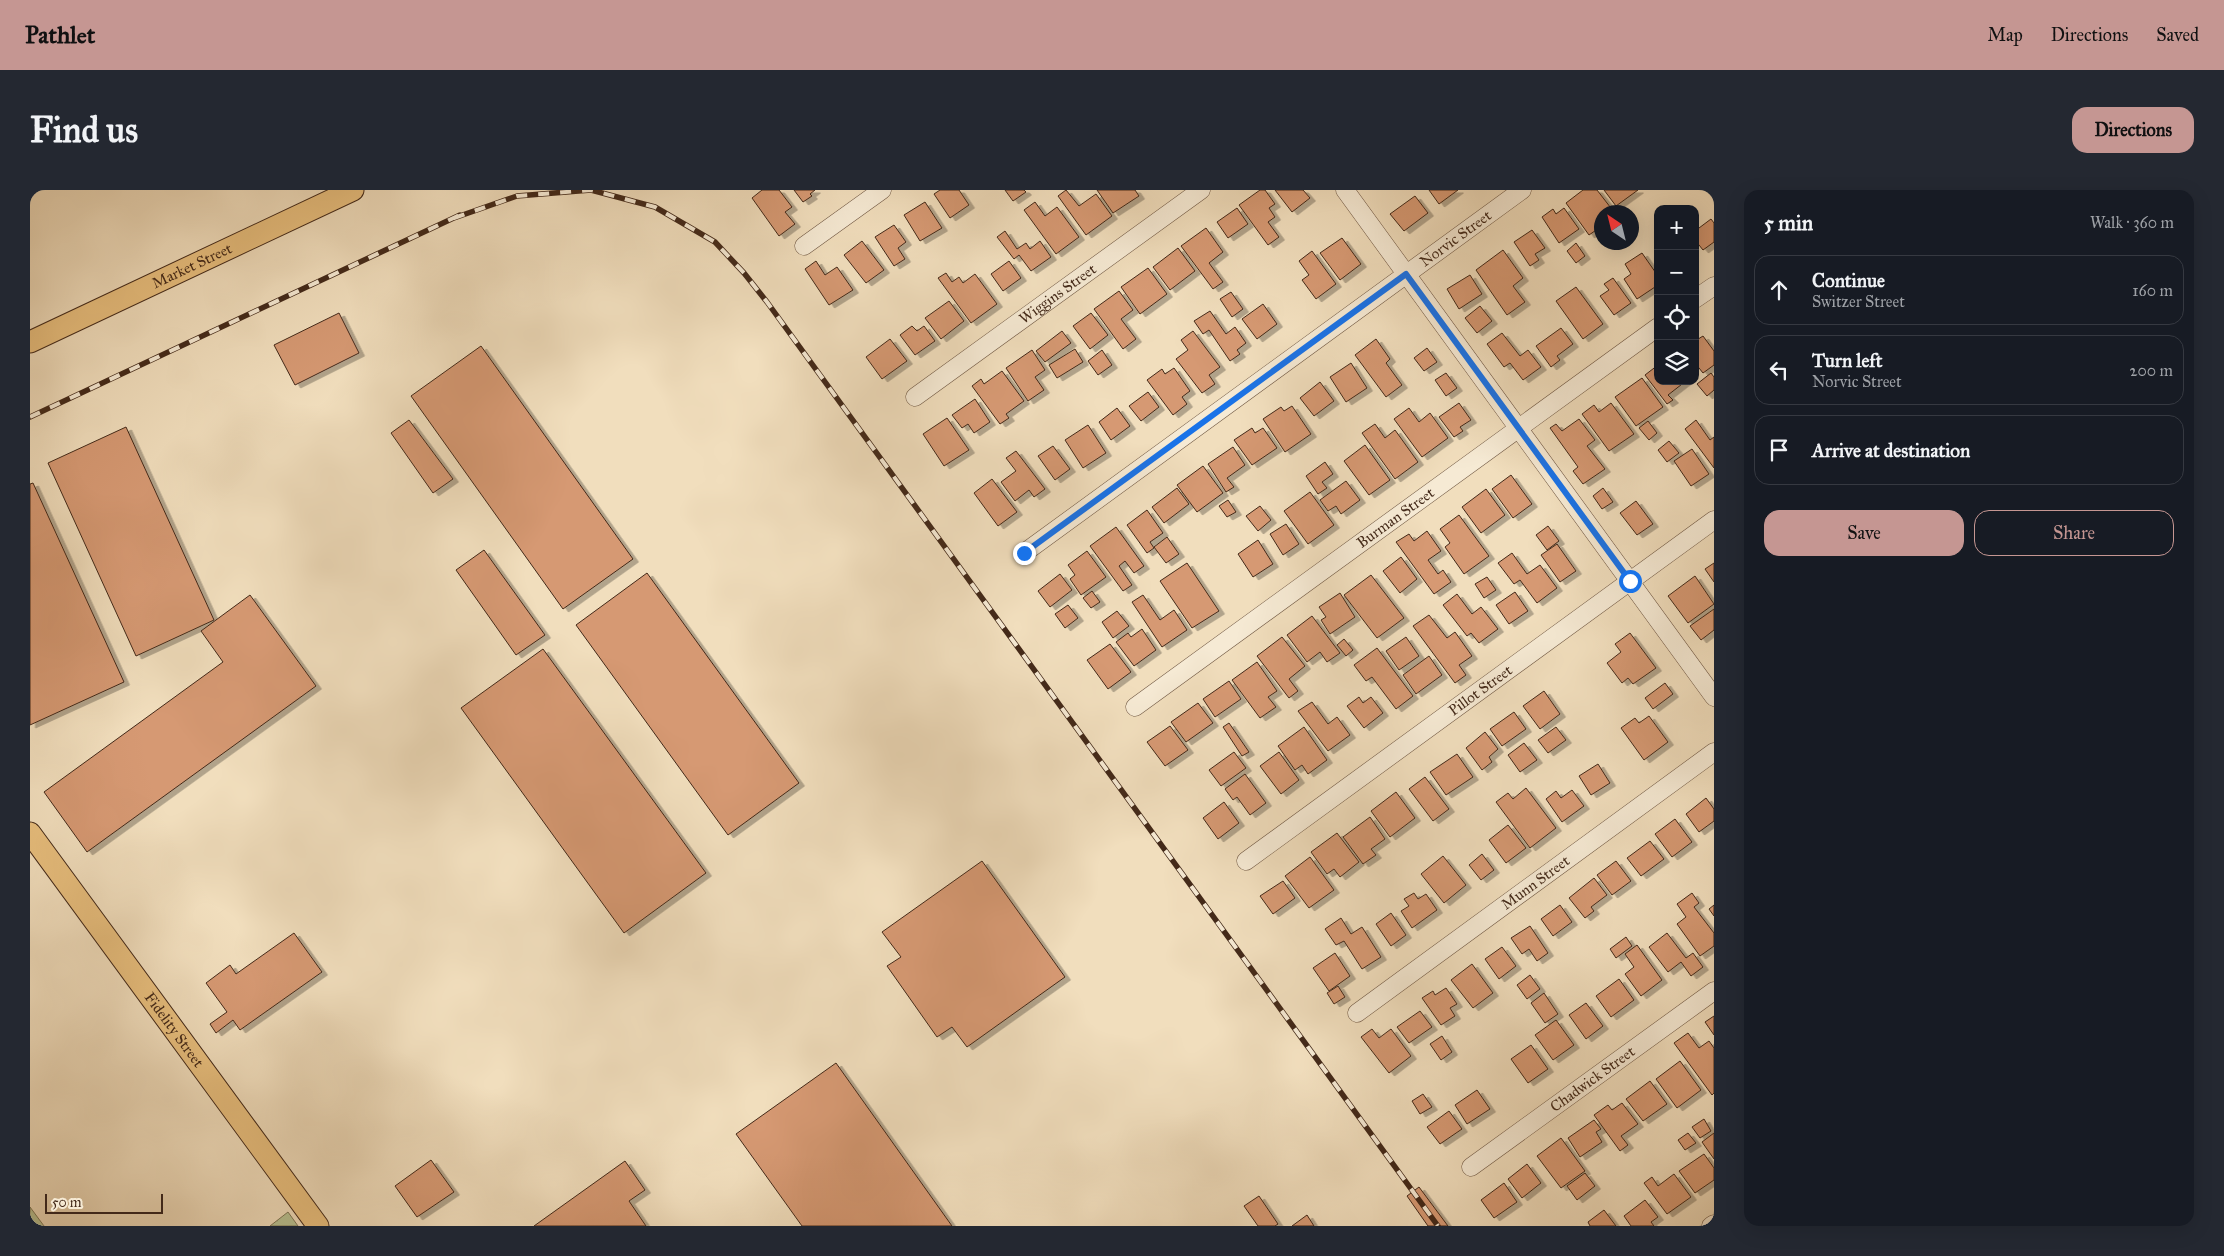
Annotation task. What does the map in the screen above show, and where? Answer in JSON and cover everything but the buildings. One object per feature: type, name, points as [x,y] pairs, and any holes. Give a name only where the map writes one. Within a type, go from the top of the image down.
[{"type":"main road","name":"Market Street","points":[[30,342],[353,190]]},
{"type":"main road","name":"Fidelity Street","points":[[30,833],[318,1226]]},
{"type":"street","points":[[804,246],[882,190]]},
{"type":"street","name":"Wiggins Street","points":[[915,397],[1201,190]]},
{"type":"street","points":[[1345,190],[1714,697]]},
{"type":"street","name":"Norvic Street","points":[[1024,553],[1522,190]]},
{"type":"street","points":[[1699,296],[1714,286]]},
{"type":"street","name":"Burman Street","points":[[1135,707],[1654,330]]},
{"type":"street","name":"Pillot Street","points":[[1246,861],[1714,520]]},
{"type":"street","name":"Munn Street","points":[[1358,1013],[1714,752]]},
{"type":"street","name":"Chadwick Street","points":[[1471,1167],[1714,991]]},
{"type":"green space","points":[[30,1207],[44,1226],[30,1226]]},
{"type":"green space","points":[[288,1212],[298,1226],[270,1226]]},
{"type":"railway","points":[[454,218],[517,196],[591,190],[655,207],[715,242],[744,273],[767,302],[1438,1226]]},
{"type":"railway","points":[[30,417],[460,215]]},
{"type":"route","points":[[1024,553],[1406,274],[1630,581]]}]
